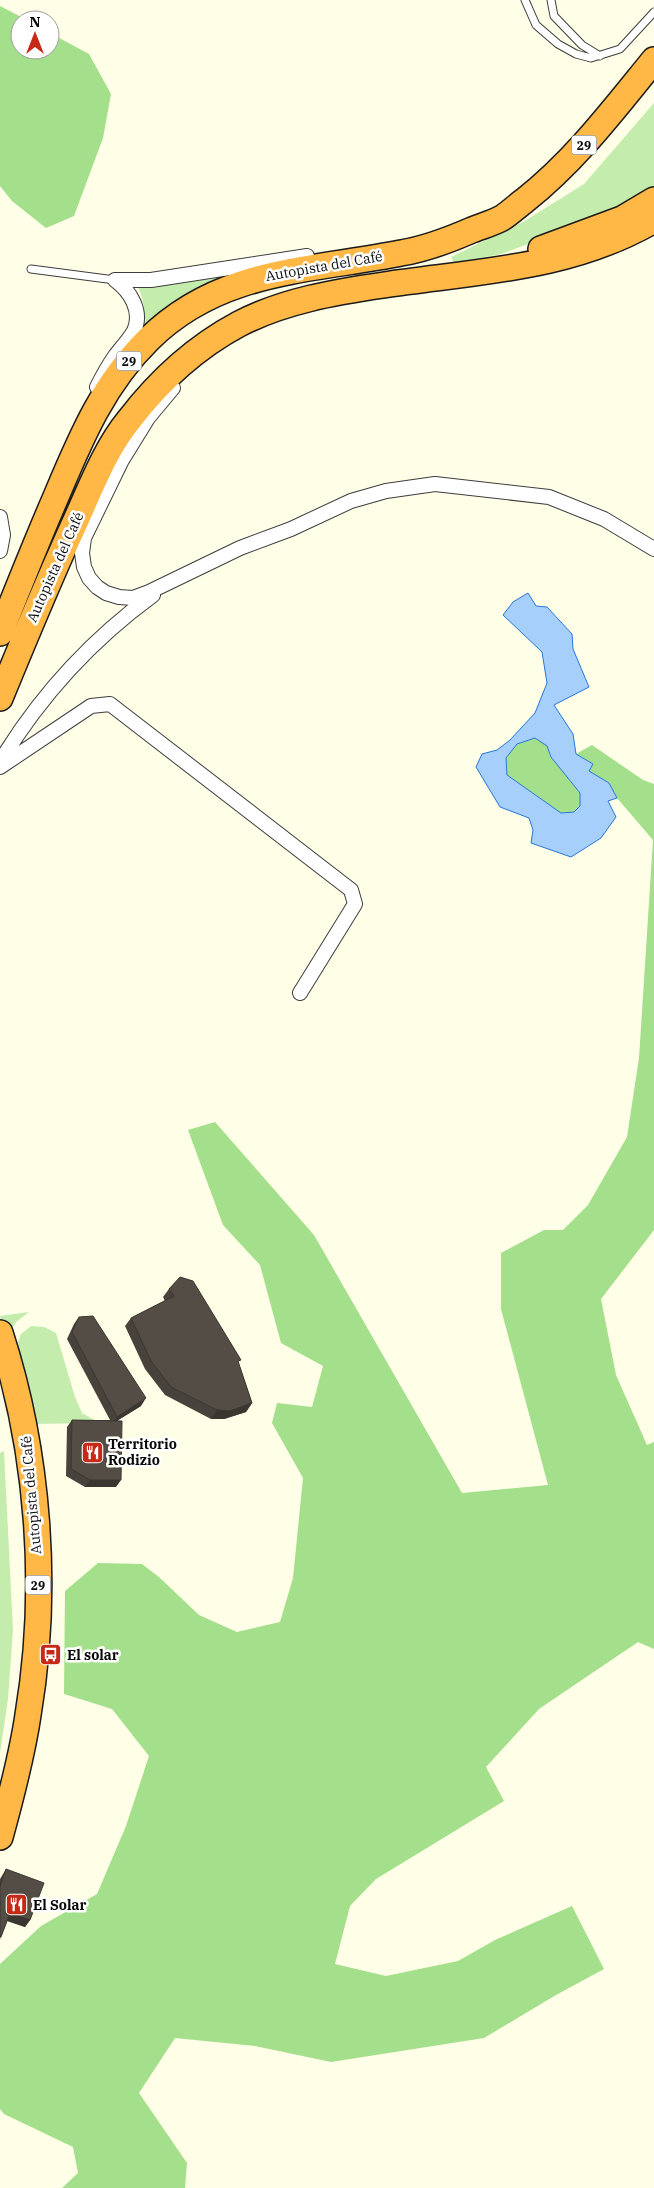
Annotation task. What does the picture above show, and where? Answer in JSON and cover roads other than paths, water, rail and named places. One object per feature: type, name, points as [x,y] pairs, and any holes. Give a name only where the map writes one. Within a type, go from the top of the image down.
[{"type":"highway","name":"Autopista del Café","points":[[0,633],[74,456],[99,402],[132,356],[151,337],[198,303],[242,283],[283,272],[402,253],[444,242],[502,218],[539,189],[575,155],[654,60]]},
{"type":"highway","points":[[502,218],[540,198],[573,173],[654,78]]},
{"type":"highway","points":[[516,267],[542,248],[622,219],[654,200]]},
{"type":"highway","name":"Autopista del Café","points":[[0,698],[53,569],[93,481],[113,444],[128,421],[165,380],[220,335],[266,313],[297,302],[384,285],[459,277],[580,253],[629,234],[654,220]]},
{"type":"highway","name":"Autopista del Café","points":[[0,1333],[17,1390],[29,1453],[36,1540],[38,1619],[29,1714],[0,1837]]},
{"type":"street","points":[[115,280],[151,280],[308,256],[402,253]]},
{"type":"street","points":[[74,456],[94,394],[108,366],[134,330],[136,320],[134,300],[126,288],[115,280]]},
{"type":"street","points":[[325,296],[295,306],[234,339],[194,369],[167,394],[148,418],[122,460],[84,538],[82,553],[84,567],[89,578],[97,587],[106,593],[119,597],[133,598],[351,501],[386,491],[435,484],[549,497],[604,518],[654,549]]},
{"type":"street","points":[[0,517],[3,535],[0,550]]},
{"type":"street","points":[[0,762],[39,704],[91,646],[120,620],[184,574]]},
{"type":"street","points":[[0,766],[92,706],[110,704],[351,890],[355,904],[300,993]]},
{"type":"lane","points":[[525,0],[536,25],[558,44],[591,58],[620,49],[654,12]]},
{"type":"lane","points":[[551,0],[554,16],[582,45],[600,56]]},
{"type":"lane","points":[[31,269],[115,280]]},
{"type":"water","points":[[528,593],[536,606],[547,607],[572,634],[573,649],[589,687],[554,705],[573,734],[576,754],[593,764],[589,771],[609,783],[617,798],[608,801],[616,817],[601,838],[571,857],[531,843],[533,830],[529,818],[500,807],[476,767],[482,754],[497,750],[510,740],[535,713],[547,683],[542,652],[503,615],[513,602]],"holes":[[[535,738],[547,746],[551,757],[580,793],[580,806],[574,812],[561,813],[507,775],[506,758],[517,744]]]},
{"type":"place","name":"Territorio Rodizio","points":[[92,1452]]},
{"type":"place","name":"El solar","points":[[51,1655]]},
{"type":"place","name":"El Solar","points":[[17,1905]]}]
